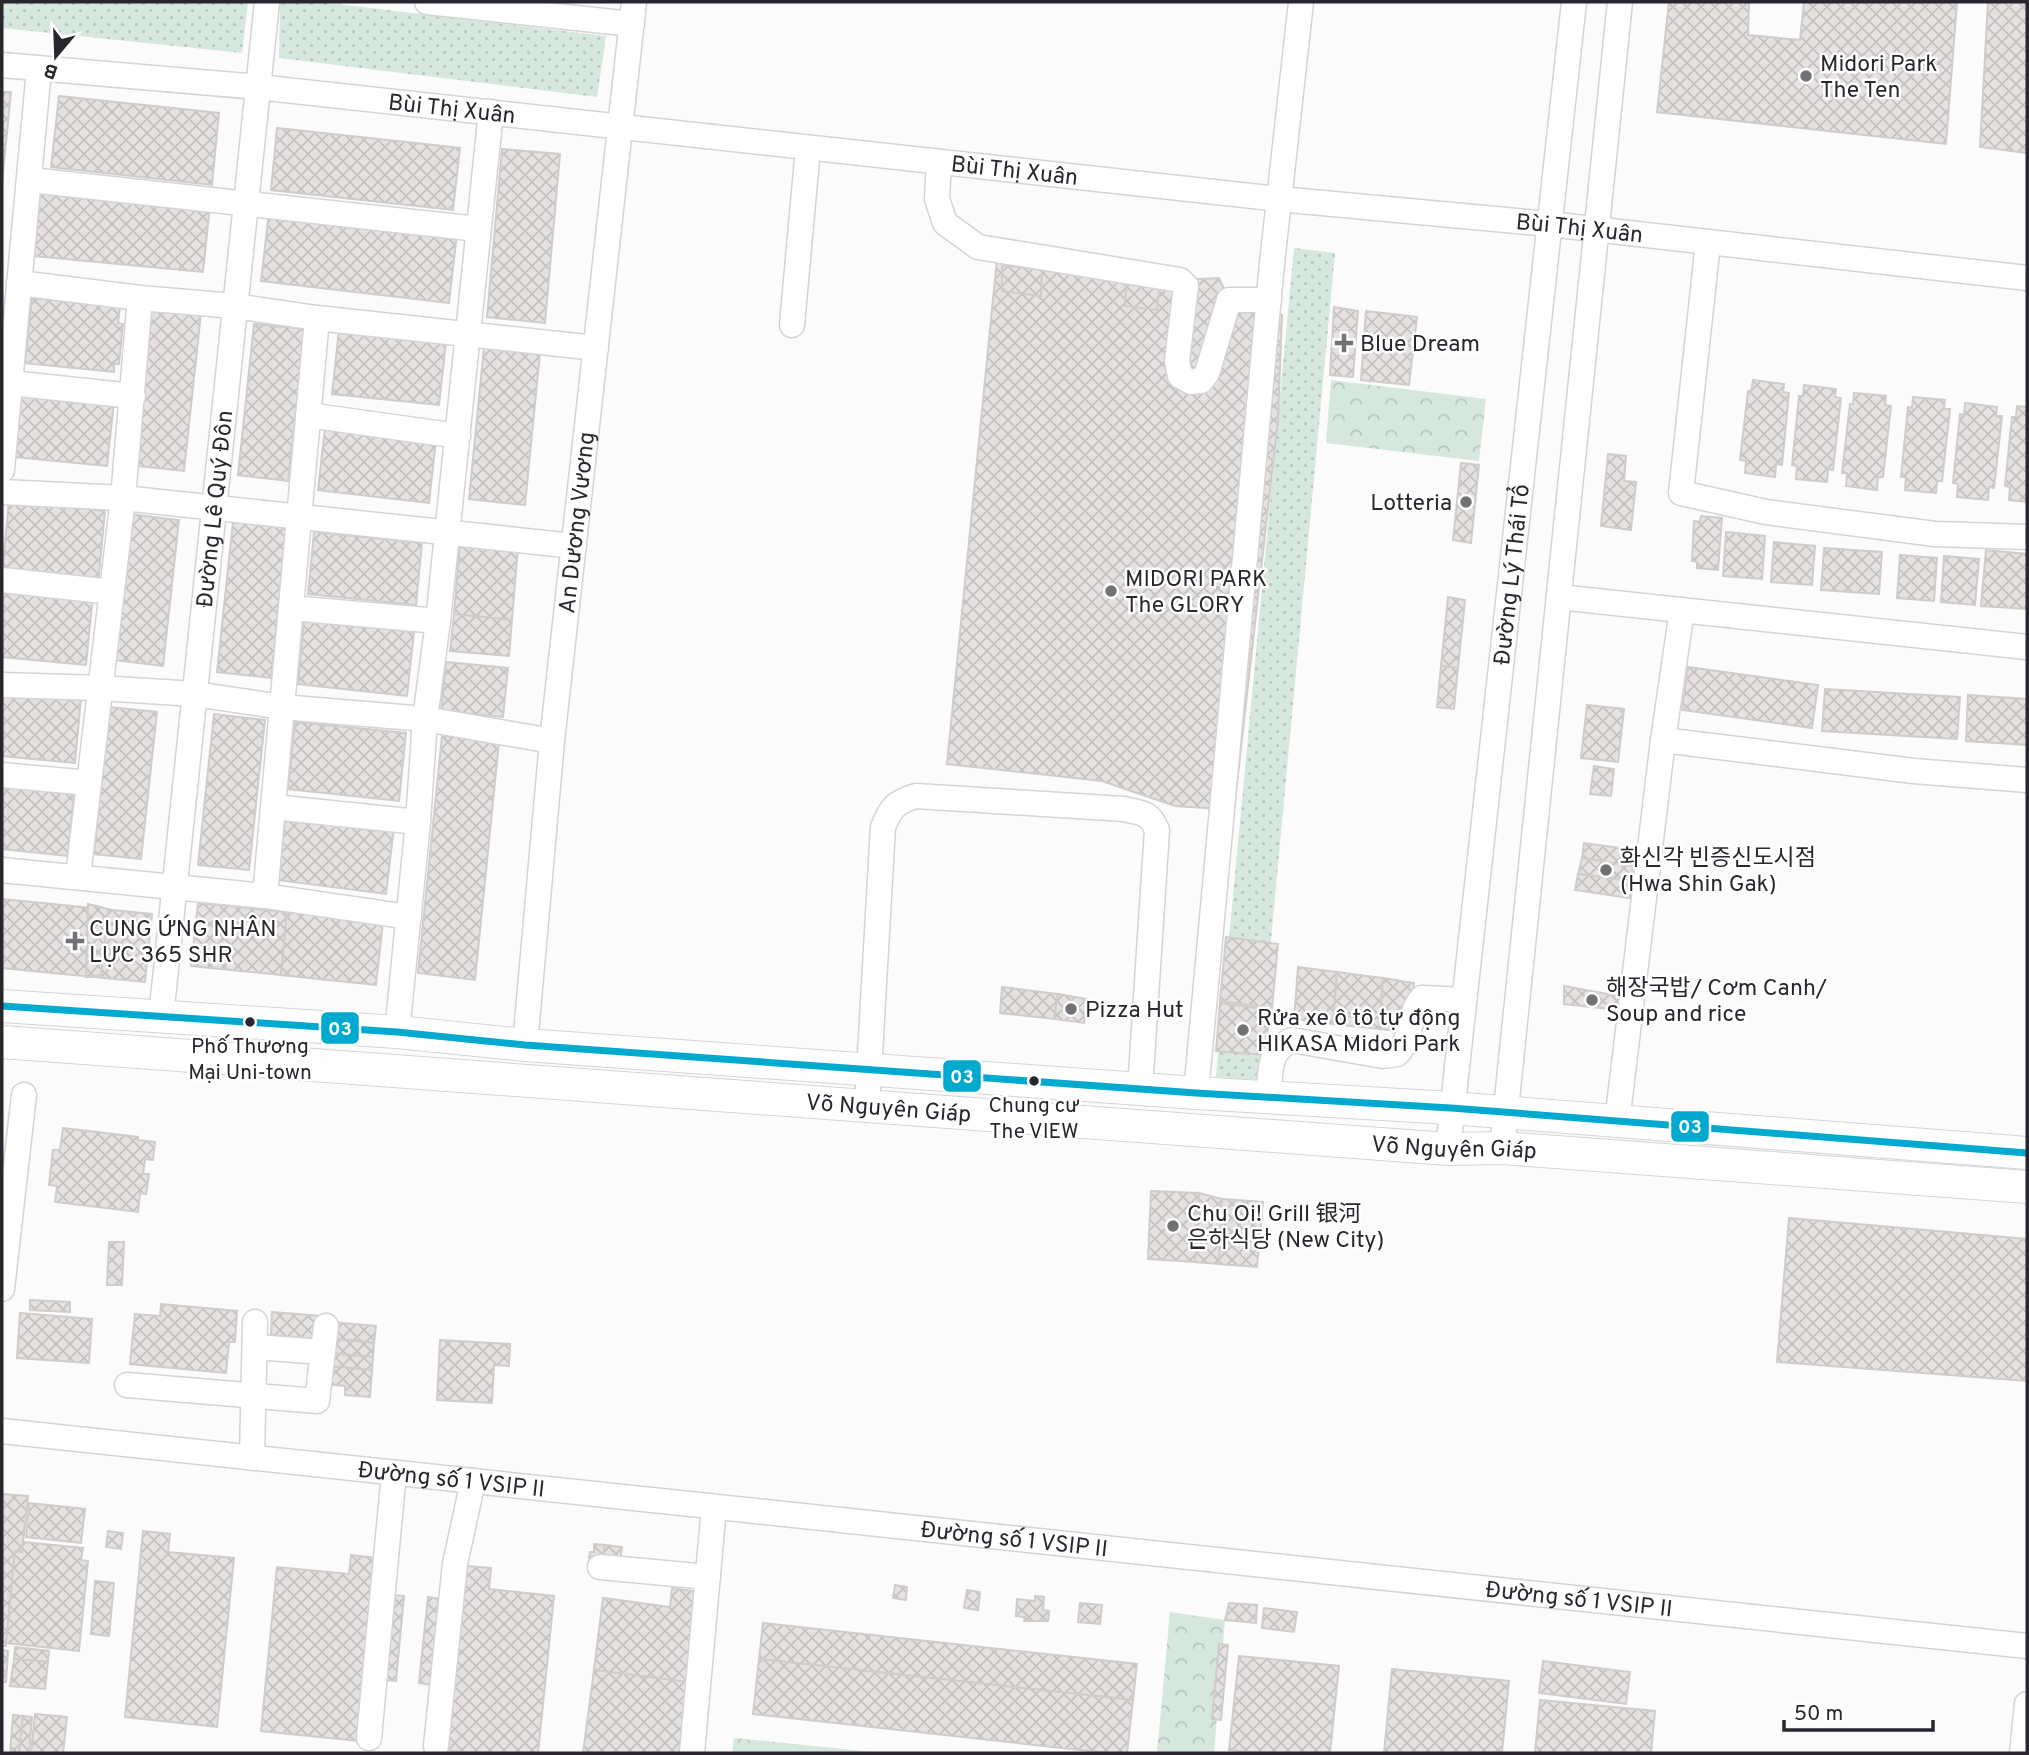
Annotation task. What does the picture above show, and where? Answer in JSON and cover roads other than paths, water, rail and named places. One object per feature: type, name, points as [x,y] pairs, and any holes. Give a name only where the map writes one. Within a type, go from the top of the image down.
[{"type":"main road","name":"Võ Nguyên Giáp","points":[[2,1006],[397,1032],[525,1045],[869,1070],[1451,1108],[2027,1153]]},
{"type":"main road","name":"Võ Nguyên Giáp","points":[[2,1042],[1448,1149],[1502,1148],[2027,1187]]},
{"type":"street","name":"Đường Lê Quý Đôn","points":[[161,1017],[267,2]]},
{"type":"street","points":[[427,2],[633,13]]},
{"type":"street","points":[[1196,1093],[1269,300],[1301,2]]},
{"type":"street","name":"Đường Lý Thái Tổ","points":[[1448,1149],[1574,2]]},
{"type":"street","points":[[1502,1148],[1620,2]]},
{"type":"street","name":"An Dương Vương","points":[[525,1045],[552,741],[633,13]]},
{"type":"street","name":"Bùi Thị Xuân","points":[[2,65],[258,87],[1279,199],[1549,224],[2027,278]]},
{"type":"street","points":[[2,470],[39,69]]},
{"type":"street","points":[[397,1032],[418,822],[425,719],[438,621],[491,112]]},
{"type":"street","points":[[792,325],[808,148]]},
{"type":"street","points":[[939,162],[937,199],[945,223],[978,247],[1180,280],[1186,286],[1177,361],[1180,376],[1191,382],[1201,381],[1207,373],[1229,300],[1269,300]]},
{"type":"street","points":[[30,180],[478,229]]},
{"type":"street","points":[[1708,243],[1681,493],[1766,512],[1935,534],[2027,537]]},
{"type":"street","points":[[19,283],[596,348]]},
{"type":"street","points":[[78,876],[112,592],[133,396],[140,298]]},
{"type":"street","points":[[265,896],[317,318]]},
{"type":"street","points":[[10,383],[133,396]]},
{"type":"street","points":[[308,415],[458,436]]},
{"type":"street","points":[[2,492],[214,506],[575,546]]},
{"type":"street","points":[[2,580],[112,592]]},
{"type":"street","points":[[1559,597],[2027,647]]},
{"type":"street","points":[[291,608],[438,621]]},
{"type":"street","points":[[1617,1122],[1663,740],[1682,610]]},
{"type":"street","points":[[2,685],[195,694],[282,707],[425,719],[552,741]]},
{"type":"street","points":[[1663,740],[1914,771],[2027,780]]},
{"type":"street","points":[[2,775],[89,783]]},
{"type":"street","points":[[867,1106],[883,827],[889,813],[899,801],[916,796],[1124,809],[1153,818],[1157,830],[1140,1089]]},
{"type":"street","points":[[273,807],[418,822]]},
{"type":"street","points":[[2,870],[265,896],[409,917]]},
{"type":"street","points":[[1268,1098],[1274,1054],[1281,1044],[1292,1040],[1383,1056],[1397,1054],[1407,1044],[1413,1008],[1422,998],[1463,1000]]},
{"type":"street","points":[[2,1289],[24,1095]]},
{"type":"street","points":[[127,1385],[317,1401],[326,1326]]},
{"type":"street","points":[[253,1458],[255,1334],[323,1352]]},
{"type":"street","name":"Đường số 1 VSIP II","points":[[2,1431],[2027,1646]]},
{"type":"street","points":[[369,1738],[394,1473]]},
{"type":"street","points":[[436,1746],[455,1564],[473,1481]]},
{"type":"street","points":[[692,1753],[714,1507]]},
{"type":"street","points":[[600,1567],[708,1577]]},
{"type":"street","points":[[2022,1753],[2027,1704]]},
{"type":"place","name":"Midori Park The Ten","points":[[1806,76]]},
{"type":"place","name":"Blue Dream","points":[[1344,343]]},
{"type":"place","name":"Lotteria","points":[[1466,502]]},
{"type":"place","name":"MIDORI PARK The GLORY","points":[[1111,591]]},
{"type":"place","name":"화신각 빈증신도시점 (Hwa Shin Gak)","points":[[1606,870]]},
{"type":"place","name":"CUNG ỨNG NHÂN LỰC 365 SHR","points":[[75,941]]},
{"type":"place","name":"해장국밥/ Cơm Canh/ Soup and rice","points":[[1592,1000]]},
{"type":"place","name":"Pizza Hut","points":[[1071,1009]]},
{"type":"place","name":"Phố Thương Mại Uni-town","points":[[250,1022]]},
{"type":"place","name":"Rửa xe ô tô tự động HIKASA Midori Park","points":[[1243,1030]]},
{"type":"place","name":"Chung cư The VIEW","points":[[1034,1081]]},
{"type":"place","name":"Chu Oi! Grill 银河 은하식당 (New City)","points":[[1173,1226]]}]
